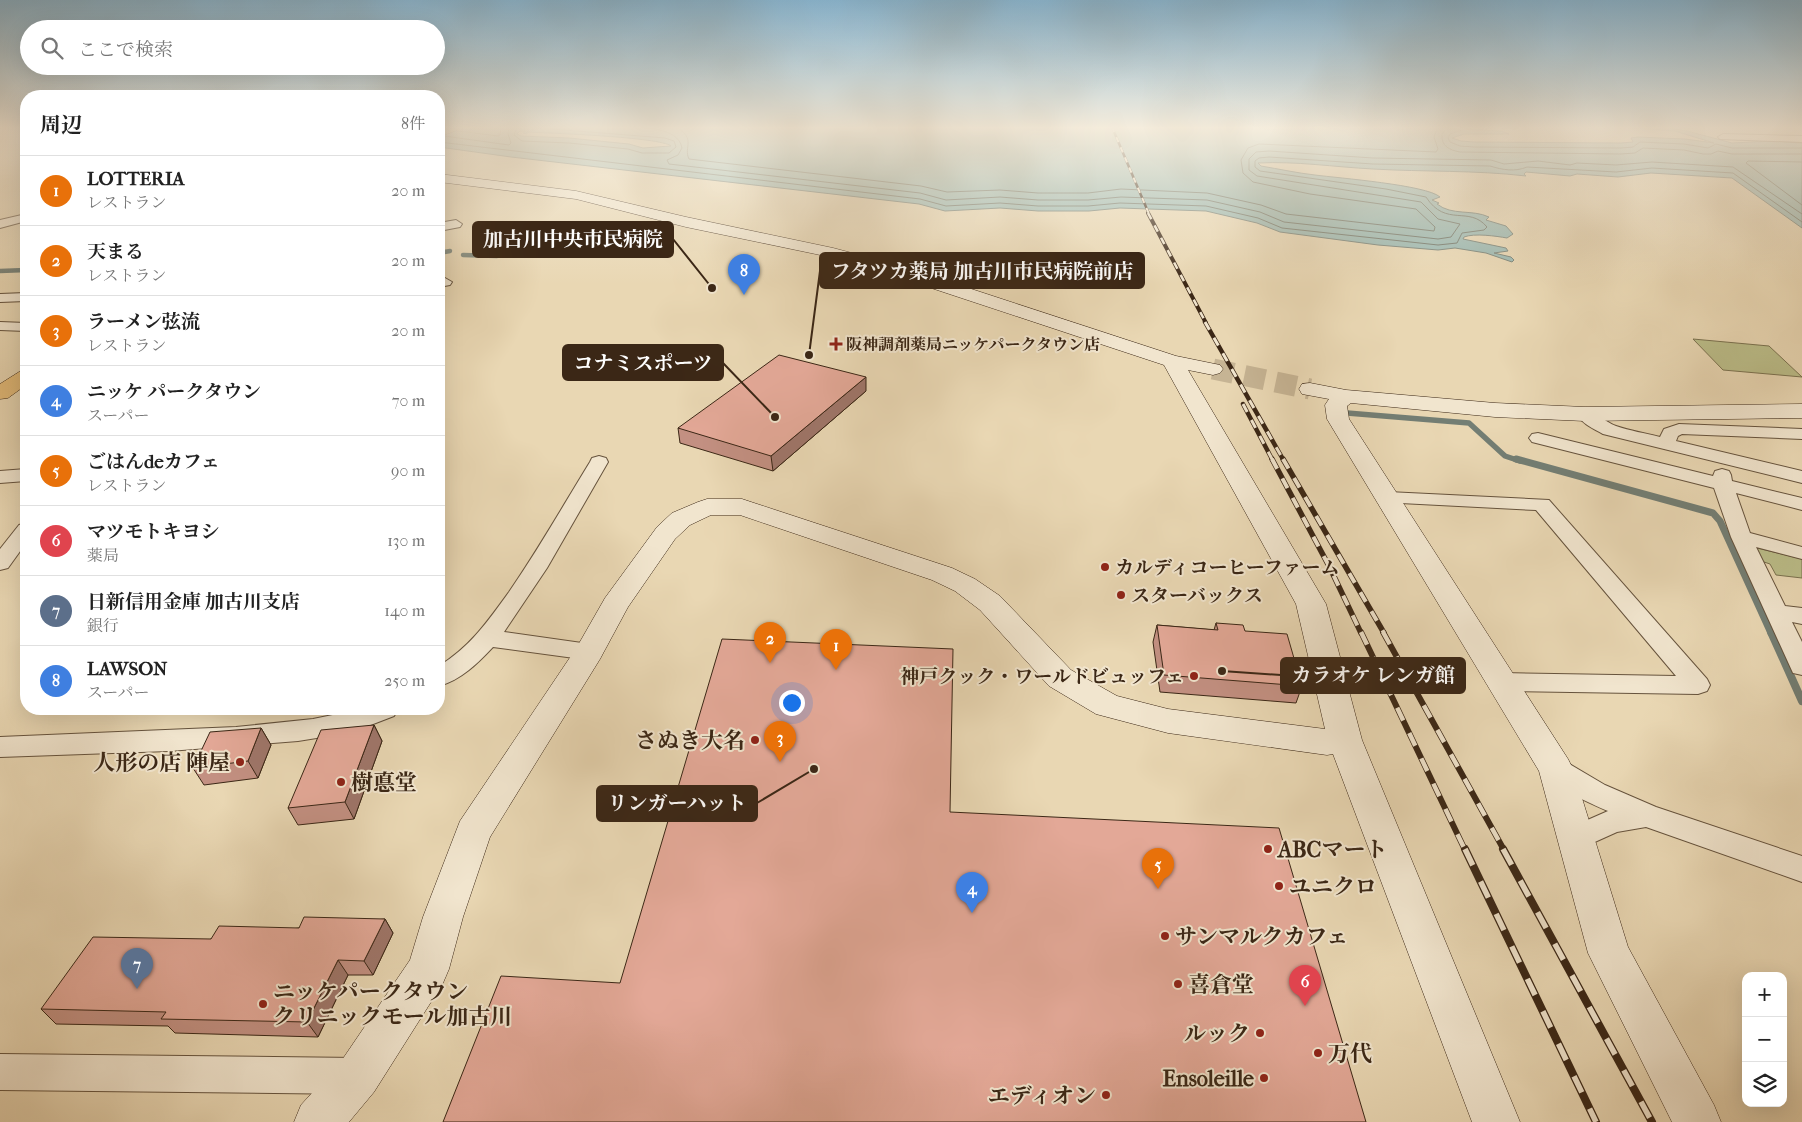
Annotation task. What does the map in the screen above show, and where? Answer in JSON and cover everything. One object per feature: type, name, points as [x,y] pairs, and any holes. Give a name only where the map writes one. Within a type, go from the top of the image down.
[{"type":"street","points":[[450,179],[576,195],[686,222],[833,253],[895,270],[1172,360],[1213,369]]},
{"type":"street","points":[[0,224],[20,219]]},
{"type":"street","points":[[445,226],[456,224]]},
{"type":"street","points":[[0,298],[20,297]]},
{"type":"street","points":[[0,326],[20,327]]},
{"type":"street","points":[[1172,360],[1311,604],[1345,740],[1496,1122]]},
{"type":"street","points":[[1310,389],[1346,396],[1495,410],[1584,414],[1802,411]]},
{"type":"street","points":[[1346,396],[1336,406],[1338,419],[1556,769],[1609,953],[1697,1122]]},
{"type":"street","points":[[1584,414],[1589,419],[1610,430],[1802,477]]},
{"type":"street","points":[[1666,443],[1670,433],[1679,429],[1802,434]]},
{"type":"street","points":[[1538,438],[1802,504]]},
{"type":"street","points":[[1721,457],[1723,485],[1741,537],[1802,667]]},
{"type":"street","points":[[445,673],[465,661],[488,638],[536,568],[599,462]]},
{"type":"street","points":[[0,477],[20,475]]},
{"type":"street","points":[[1388,498],[1542,504],[1698,685],[1502,682]]},
{"type":"street","points":[[318,1122],[358,1076],[428,968],[443,917],[473,832],[589,652],[615,605],[671,528],[681,519],[707,507],[742,507],[942,574],[965,585],[990,603],[1060,678],[1108,706],[1168,721],[1327,742],[1345,740]]},
{"type":"street","points":[[0,563],[20,537]]},
{"type":"street","points":[[1741,537],[1802,553]]},
{"type":"street","points":[[1775,612],[1802,616]]},
{"type":"street","points":[[488,638],[589,652]]},
{"type":"street","points":[[0,746],[203,741],[303,730],[370,715]]},
{"type":"street","points":[[1556,769],[1595,793],[1646,815],[1802,869]]},
{"type":"street","points":[[1577,838],[1612,821],[1646,815]]},
{"type":"street","points":[[0,1072],[358,1076]]},
{"type":"green space","points":[[1693,339],[1769,346],[1802,377],[1723,370]]},
{"type":"green space","points":[[1753,547],[1802,559],[1802,578],[1776,575],[1770,564],[1761,561]]},
{"type":"water","points":[[705,179],[1351,179],[1418,189],[1440,197],[1432,200],[1439,203],[1437,204],[1443,208],[1489,217],[1486,220],[1506,226],[1513,234],[1507,238],[1479,235],[1464,237],[1463,239],[1506,248],[1508,251],[1494,253],[1511,257],[1514,260],[1512,262],[1486,253],[1455,248],[1438,250],[1378,245],[1280,232],[1257,223],[1206,211],[1120,208],[1089,211],[1038,211],[1000,208],[945,211],[919,204]]},
{"type":"water","points":[[1734,179],[1802,179],[1802,228]]},
{"type":"building","points":[[779,355],[866,377],[771,456],[678,428]]},
{"type":"building","points":[[1216,623],[1243,625],[1245,631],[1287,634],[1302,686],[1164,675],[1157,625],[1218,630]]},
{"type":"building","points":[[722,639],[953,649],[950,812],[1279,828],[1366,1122],[443,1122],[501,976],[620,983]]},
{"type":"building","points":[[374,725],[345,802],[288,808],[321,730]]},
{"type":"building","points":[[261,728],[248,761],[193,768],[210,732]]},
{"type":"building","points":[[304,917],[385,919],[364,961],[338,960],[307,1022],[161,1019],[166,1012],[41,1009],[93,937],[211,939],[219,926],[299,928]]},
{"type":"waterway","points":[[445,252],[450,251]]},
{"type":"waterway","points":[[463,255],[497,256]]},
{"type":"waterway","points":[[0,271],[20,270]]},
{"type":"waterway","points":[[1347,413],[1469,423],[1505,456],[1520,461]]},
{"type":"waterway","points":[[1516,459],[1713,513],[1720,521],[1771,633]]},
{"type":"waterway","points":[[1771,632],[1802,701]]},
{"type":"tunnel","points":[[1213,369],[1310,389]]},
{"type":"railway","points":[[1134,179],[1149,214]]},
{"type":"railway","points":[[1148,213],[1206,323]]},
{"type":"railway","points":[[1205,322],[1284,461]]},
{"type":"railway","points":[[1243,404],[1273,461]]},
{"type":"railway","points":[[1272,459],[1330,568],[1361,633]]},
{"type":"railway","points":[[1283,459],[1384,633]]},
{"type":"railway","points":[[1361,632],[1465,850]]},
{"type":"railway","points":[[1383,632],[1504,850]]},
{"type":"railway","points":[[1465,849],[1596,1122]]},
{"type":"railway","points":[[1503,849],[1652,1122]]},
{"type":"place","name":"加古川中央市民病院","points":[[712,288]]},
{"type":"place","name":"LAWSON","points":[[744,295]]},
{"type":"place","name":"阪神調剤薬局ニッケパークタウン店","points":[[836,344]]},
{"type":"place","name":"フタツカ薬局 加古川市民病院前店","points":[[809,355]]},
{"type":"place","name":"コナミスポーツ","points":[[775,417]]},
{"type":"place","name":"カルディコーヒーファーム","points":[[1105,567]]},
{"type":"place","name":"スターバックス","points":[[1121,595]]},
{"type":"place","name":"天まる","points":[[770,663]]},
{"type":"place","name":"LOTTERIA","points":[[836,670]]},
{"type":"place","name":"カラオケ レンガ館","points":[[1222,671]]},
{"type":"place","name":"神戸クック・ワールドビュッフェ","points":[[1194,676]]},
{"type":"place","name":"さぬき大名","points":[[755,740]]},
{"type":"place","name":"人形の店 陣屋","points":[[240,762]]},
{"type":"place","name":"ラーメン弦流","points":[[780,762]]},
{"type":"place","name":"リンガーハット","points":[[814,769]]},
{"type":"place","name":"樹悳堂","points":[[341,782]]},
{"type":"place","name":"ABCマート","points":[[1268,849]]},
{"type":"place","name":"ユニクロ","points":[[1279,886]]},
{"type":"place","name":"ごはんdeカフェ","points":[[1158,889]]},
{"type":"place","name":"ニッケ パークタウン","points":[[972,913]]},
{"type":"place","name":"サンマルクカフェ","points":[[1165,936]]},
{"type":"place","name":"喜倉堂","points":[[1178,984]]},
{"type":"place","name":"日新信用金庫 加古川支店","points":[[137,989]]},
{"type":"place","name":"ニッケパークタウン クリニックモール加古川","points":[[263,1004]]},
{"type":"place","name":"マツモトキヨシ","points":[[1305,1006]]},
{"type":"place","name":"ルック","points":[[1260,1033]]},
{"type":"place","name":"万代","points":[[1318,1053]]},
{"type":"place","name":"Ensoleille","points":[[1264,1078]]},
{"type":"place","name":"エディオン","points":[[1106,1095]]}]
